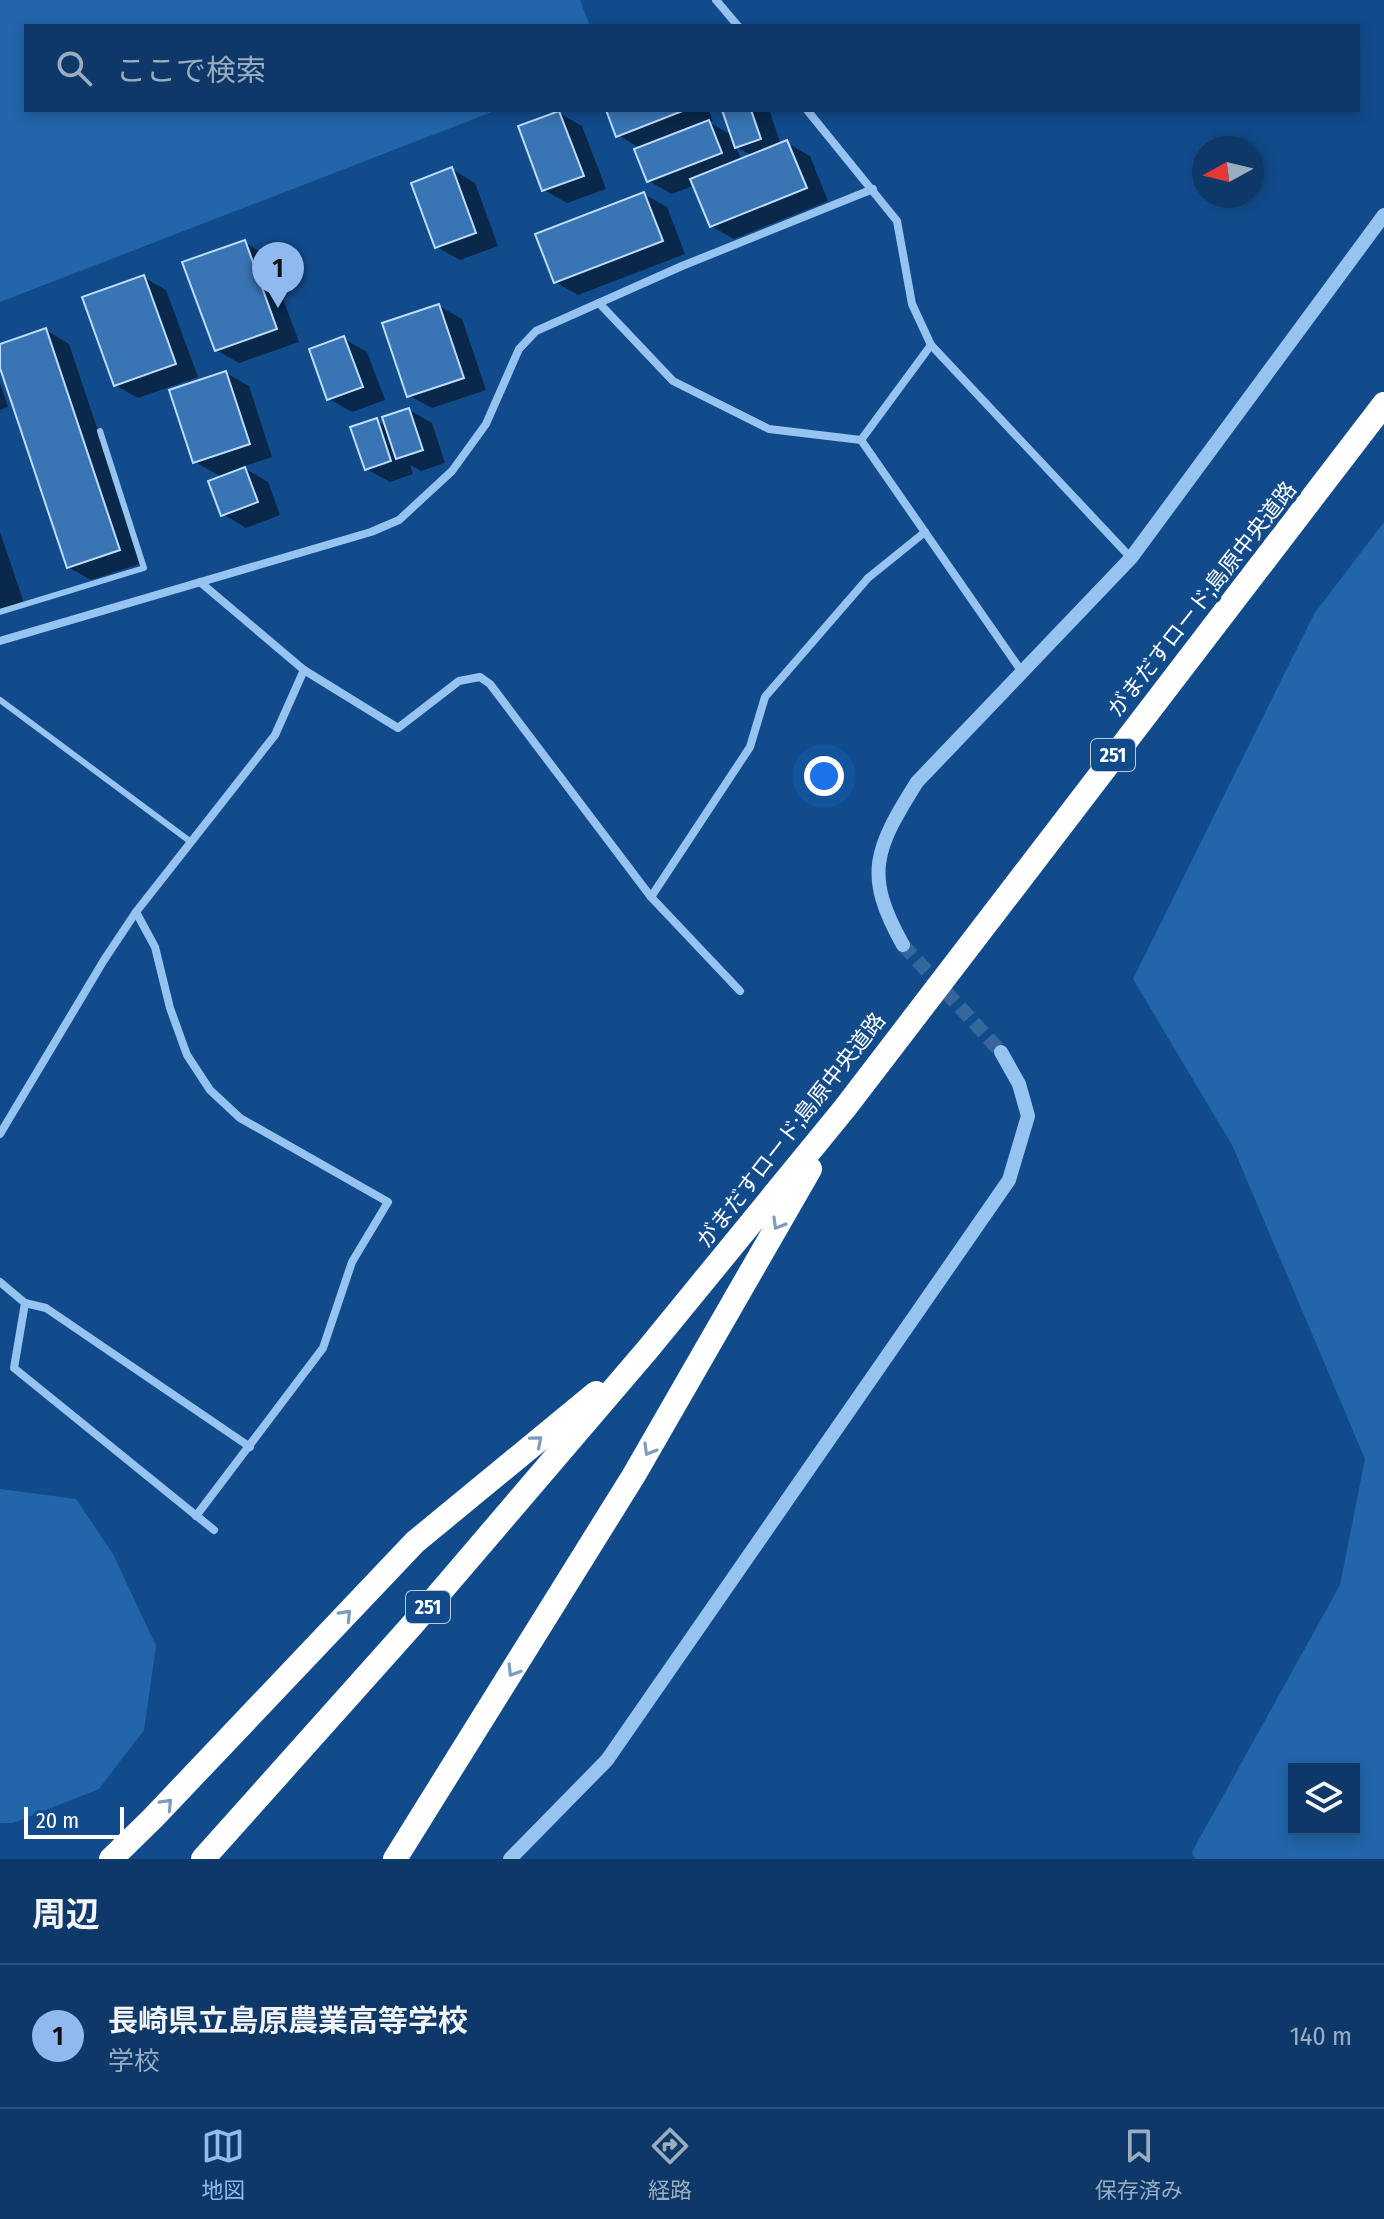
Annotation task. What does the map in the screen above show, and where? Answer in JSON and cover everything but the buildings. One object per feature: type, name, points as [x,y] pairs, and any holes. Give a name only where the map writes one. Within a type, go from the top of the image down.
[{"type":"highway","name":"がまだすロード;島原中央道路","points":[[203,1859],[413,1624],[648,1349],[845,1108],[1384,404]]},
{"type":"highway","points":[[395,1859],[634,1475],[845,1108]]},
{"type":"highway","points":[[111,1859],[415,1542],[648,1349]]},
{"type":"street","points":[[716,0],[736,24]]},
{"type":"street","points":[[809,112],[897,221],[912,304],[931,345],[1131,558]]},
{"type":"street","points":[[0,641],[371,532],[399,520],[452,471],[486,424],[519,349],[536,331],[682,266],[873,189]]},
{"type":"street","points":[[903,945],[888,918],[879,892],[877,869],[889,825],[917,782],[1131,558],[1384,215]]},
{"type":"street","points":[[599,303],[673,381],[769,429],[861,440],[1022,672]]},
{"type":"street","points":[[861,440],[931,345]]},
{"type":"street","points":[[651,897],[750,747],[765,697],[868,578],[925,532]]},
{"type":"street","points":[[200,582],[304,670],[398,728],[459,681],[480,677],[490,684],[651,897],[740,991]]},
{"type":"street","points":[[0,1134],[136,912],[275,735],[304,670]]},
{"type":"street","points":[[136,912],[155,947],[170,1008],[187,1055],[210,1090],[240,1118],[388,1202],[352,1262],[323,1348],[196,1516]]},
{"type":"street","points":[[510,1859],[607,1760],[1009,1180],[1028,1116],[1019,1084],[1001,1052]]},
{"type":"street","points":[[0,1282],[25,1303],[46,1308],[250,1447]]},
{"type":"street","points":[[25,1303],[14,1368],[214,1530]]},
{"type":"lane","points":[[0,612],[144,568],[100,431]]},
{"type":"lane","points":[[0,700],[191,842]]},
{"type":"shaded area","points":[[0,0],[580,0],[589,24],[24,24],[24,112],[492,112],[0,302]]},
{"type":"shaded area","points":[[1384,522],[1384,1859],[1195,1859],[1192,1852],[1340,1585],[1365,1459],[1232,1145],[1133,979],[1314,614]]},
{"type":"shaded area","points":[[0,1489],[76,1499],[113,1554],[156,1646],[144,1730],[99,1789],[13,1823],[0,1823]]},
{"type":"tunnel","points":[[903,945],[1001,1052]]},
{"type":"place","name":"長崎県立島原農業高等学校","points":[[278,308]]}]
